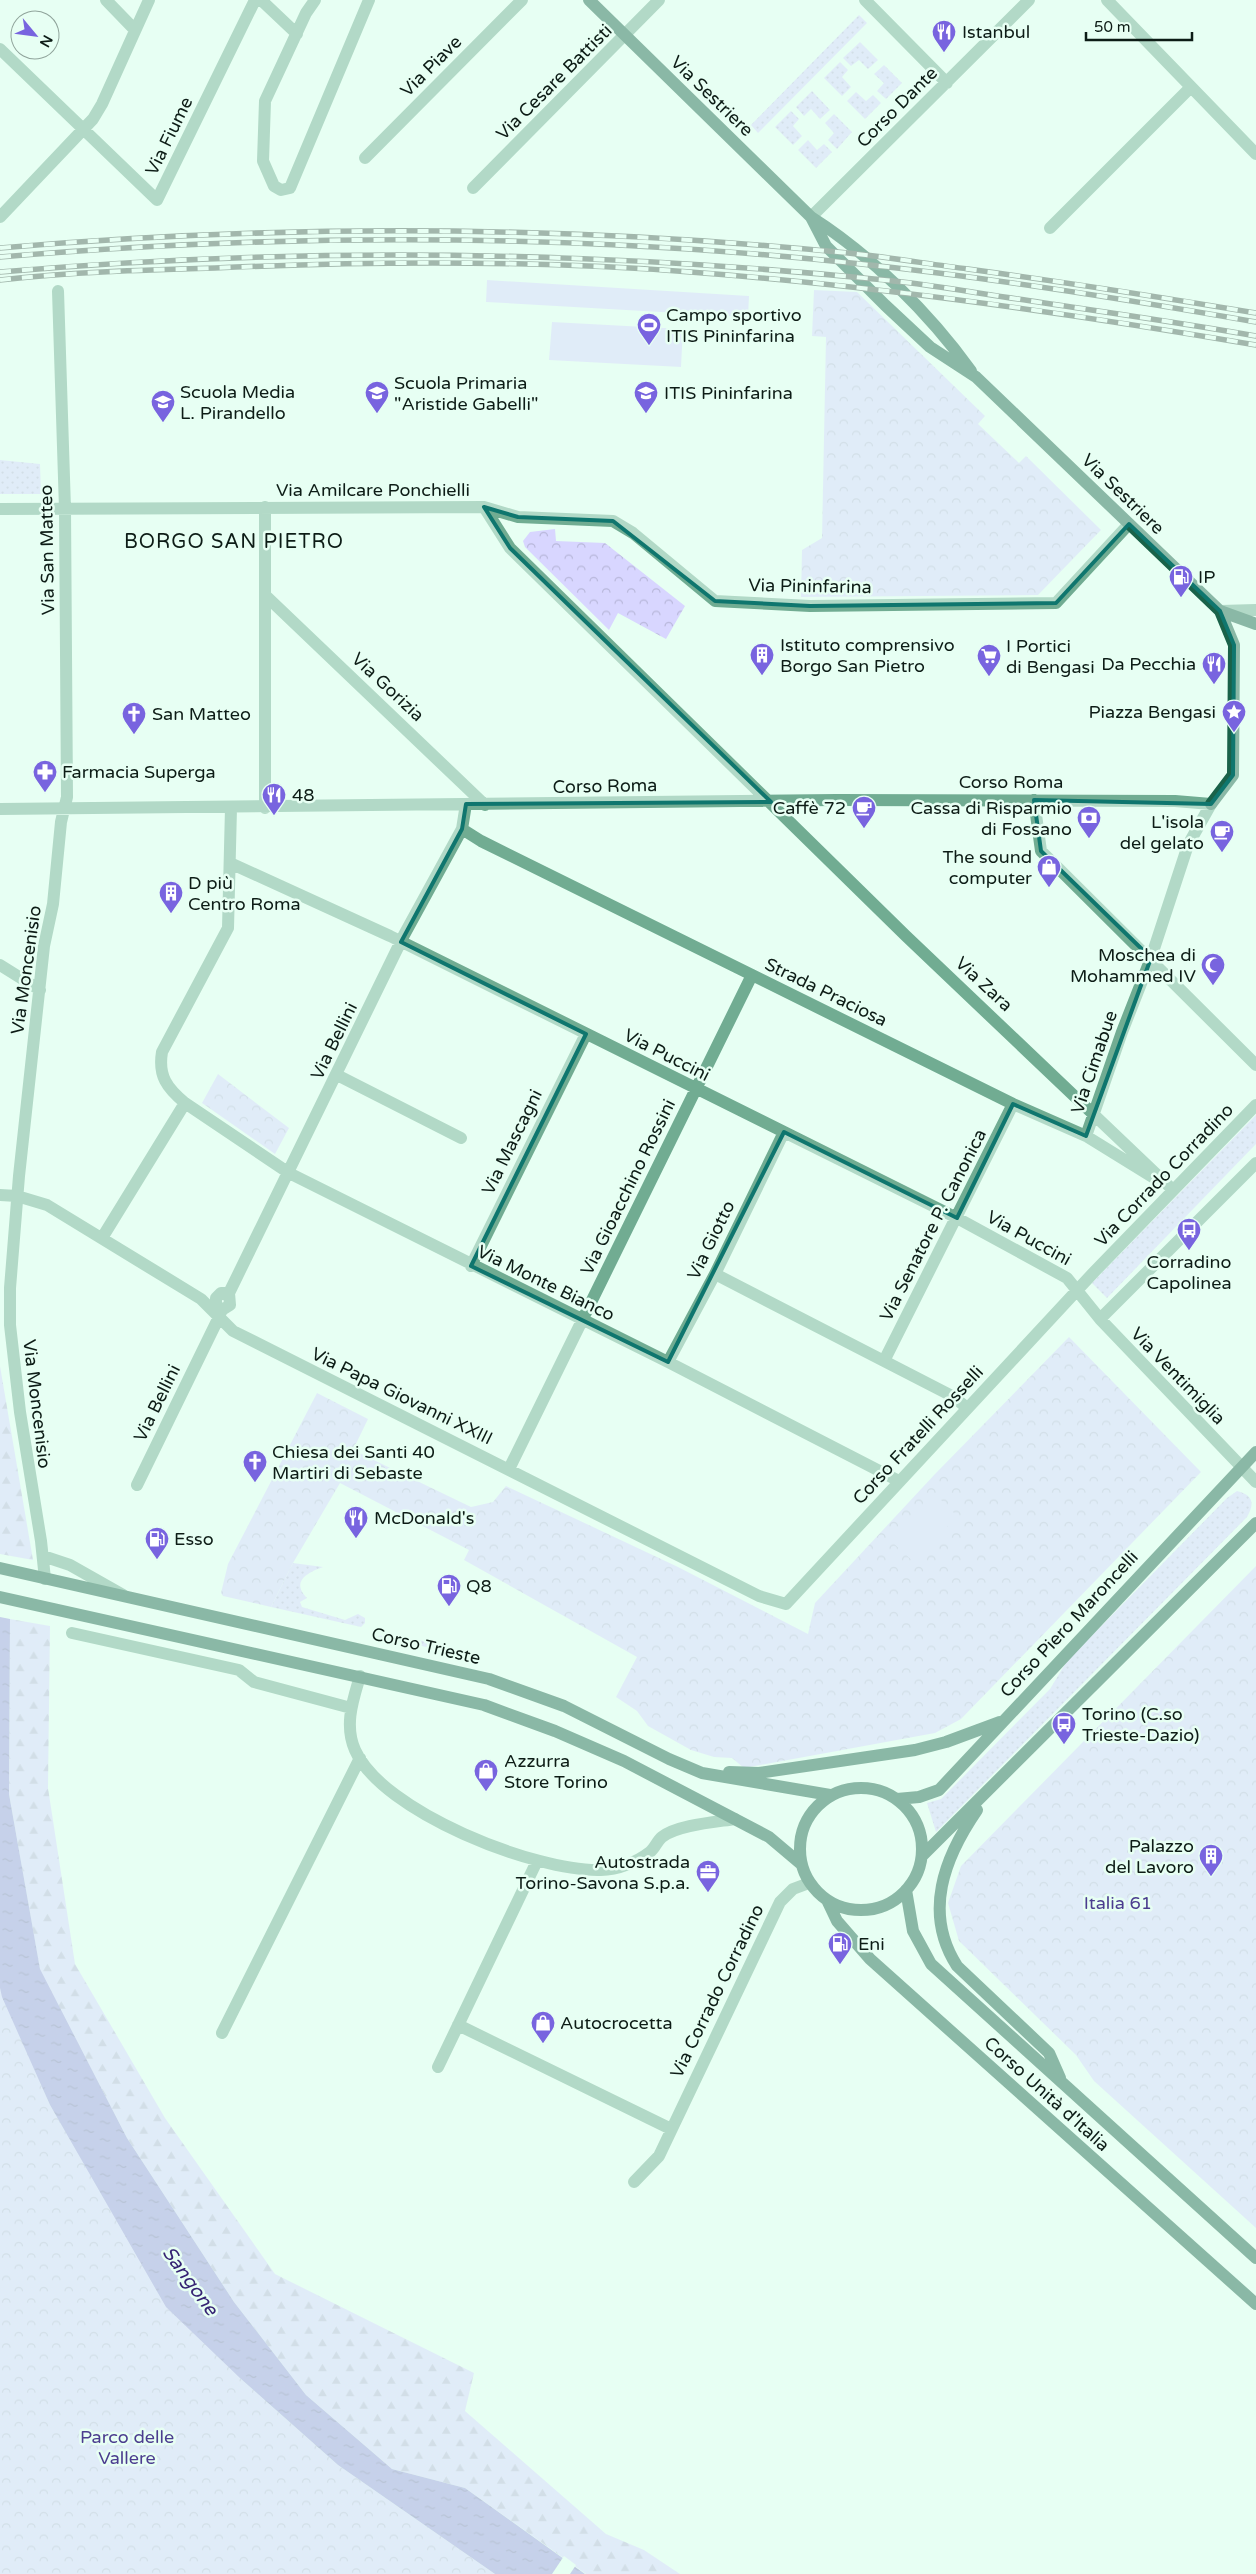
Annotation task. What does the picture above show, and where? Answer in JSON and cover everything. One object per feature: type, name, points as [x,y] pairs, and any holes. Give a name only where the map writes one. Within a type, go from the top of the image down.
[{"type":"main road","name":"Via Sestriere","points":[[589,0],[812,217],[844,238],[914,304],[946,336],[976,377],[1220,611],[1234,645],[1233,775],[1211,804]]},
{"type":"main road","name":"Via Sestriere","points":[[812,217],[826,246],[885,305],[930,347],[976,377]]},
{"type":"main road","points":[[1220,611],[1256,624]]},
{"type":"main road","name":"Corso Piero Maroncelli","points":[[897,1799],[918,1797],[939,1790],[1256,1452]]},
{"type":"main road","points":[[922,1856],[1256,1523]]},
{"type":"main road","name":"Corso Trieste","points":[[0,1568],[489,1679],[564,1706],[669,1759],[702,1773],[830,1795]]},
{"type":"main road","points":[[0,1597],[484,1705],[555,1731],[624,1762],[769,1837],[801,1864]]},
{"type":"main road","points":[[702,1773],[759,1773],[915,1750],[946,1742],[1003,1720]]},
{"type":"main road","points":[[994,1786],[966,1826],[951,1858],[940,1893],[939,1921],[946,1948],[957,1966],[1048,2053],[1064,2085]]},
{"type":"main road","points":[[851,1788],[867,1788],[882,1791],[897,1799],[905,1806],[915,1821],[920,1834],[922,1856],[917,1872],[906,1890],[894,1901],[870,1910],[843,1908],[826,1900],[809,1883],[801,1864],[799,1850],[804,1824],[810,1813],[830,1795],[851,1788]]},
{"type":"main road","name":"Corso Unità d'Italia","points":[[906,1890],[914,1931],[931,1964],[1256,2258]]},
{"type":"main road","name":"Corso Unità d'Italia","points":[[826,1900],[837,1921],[870,1959],[1256,2304]]},
{"type":"street","points":[[106,0],[136,30]]},
{"type":"street","points":[[0,218],[84,131],[102,104],[149,0]]},
{"type":"street","name":"Via Fiume","points":[[0,49],[157,200],[255,0]]},
{"type":"street","points":[[261,0],[297,34]]},
{"type":"street","points":[[315,0],[306,13],[265,101],[262,161],[274,186],[282,190],[290,188],[369,0]]},
{"type":"street","name":"Via Piave","points":[[365,158],[522,0]]},
{"type":"street","name":"Via Cesare Battisti","points":[[473,188],[659,0]]},
{"type":"street","points":[[865,0],[947,82]]},
{"type":"street","name":"Corso Dante","points":[[812,217],[1029,0]]},
{"type":"street","points":[[1107,0],[1256,154]]},
{"type":"street","points":[[1050,228],[1191,87]]},
{"type":"street","name":"Via San Matteo","points":[[58,291],[65,509],[67,797],[64,809]]},
{"type":"street","points":[[265,507],[265,808]]},
{"type":"street","name":"Via Amilcare Ponchielli","points":[[0,509],[484,507],[510,548],[771,802]]},
{"type":"street","name":"Via Pininfarina","points":[[484,507],[518,517],[613,521],[633,533],[715,601],[810,606],[1056,603],[1129,524]]},
{"type":"street","name":"Via Gorizia","points":[[265,595],[485,805]]},
{"type":"street","points":[[1220,611],[1256,610]]},
{"type":"street","points":[[1034,800],[1041,851],[1151,958],[1256,1065]]},
{"type":"street","name":"Corso Roma","points":[[0,809],[1034,800],[1175,801],[1211,804]]},
{"type":"street","name":"Via Zara","points":[[771,802],[906,936],[1095,1113],[1174,1190]]},
{"type":"street","name":"Via Bellini","points":[[137,1485],[221,1313],[216,1305],[216,1298],[221,1293],[228,1293],[289,1173],[401,942],[462,829],[466,804]]},
{"type":"street","name":"Via Cimabue","points":[[1086,1136],[1122,1032],[1151,958],[1188,845],[1211,804]]},
{"type":"street","name":"Via Monte Bianco","points":[[231,808],[228,928],[162,1052],[161,1072],[170,1090],[184,1103],[289,1173],[471,1266],[668,1362],[899,1481]]},
{"type":"street","name":"Via Moncenisio","points":[[44,1579],[43,1556],[27,1466],[10,1325],[10,1288],[17,1196],[40,990],[64,809]]},
{"type":"street","name":"Strada Praciosa","points":[[462,829],[481,841],[1013,1104],[1086,1136],[1174,1190]]},
{"type":"street","name":"Via Puccini","points":[[230,863],[401,942],[957,1218],[1067,1278],[1077,1293]]},
{"type":"street","points":[[0,965],[40,990]]},
{"type":"street","name":"Via Gioacchino Rossini","points":[[509,1469],[752,975]]},
{"type":"street","name":"Via Mascagni","points":[[471,1266],[586,1034]]},
{"type":"street","points":[[337,1075],[461,1138]]},
{"type":"street","points":[[102,1238],[184,1103]]},
{"type":"street","name":"Via Senatore P. Canonica","points":[[884,1361],[1013,1104]]},
{"type":"street","name":"Via Corrado Corradino","points":[[1077,1293],[1256,1105]]},
{"type":"street","name":"Via Giotto","points":[[668,1362],[715,1274],[784,1132]]},
{"type":"street","points":[[1100,1320],[1256,1163]]},
{"type":"street","points":[[0,1196],[17,1196]]},
{"type":"street","name":"Via Papa Giovanni XXIII","points":[[17,1196],[47,1205],[188,1290],[221,1313],[233,1331],[750,1592],[786,1604]]},
{"type":"street","points":[[715,1274],[954,1397],[967,1408]]},
{"type":"street","name":"Via Ventimiglia","points":[[1077,1293],[1100,1320],[1256,1482]]},
{"type":"street","name":"Corso Fratelli Rosselli","points":[[786,1604],[967,1408],[1077,1293]]},
{"type":"street","points":[[43,1556],[70,1565],[126,1597]]},
{"type":"street","points":[[72,1633],[239,1670],[254,1682],[351,1708]]},
{"type":"street","points":[[360,1676],[351,1708],[350,1730],[355,1749],[373,1777],[410,1806],[471,1836],[537,1861],[564,1867],[601,1870],[621,1867],[651,1851],[662,1837],[682,1829],[735,1819]]},
{"type":"street","points":[[222,2033],[360,1758]]},
{"type":"street","points":[[438,2067],[537,1861]]},
{"type":"street","name":"Via Corrado Corradino","points":[[634,2182],[659,2156],[780,1902],[792,1889],[809,1883]]},
{"type":"street","points":[[458,2025],[671,2129]]},
{"type":"highlighted area","points":[[484,507],[518,517],[613,521],[715,601],[810,606],[1056,603],[1129,524],[1220,611],[1234,645],[1233,775],[1211,804],[1034,800],[1041,851],[1151,958],[1086,1136],[1013,1104],[957,1218],[784,1132],[668,1362],[471,1266],[586,1034],[401,942],[462,829],[466,804],[771,802],[510,548]]},
{"type":"green space","points":[[859,15],[867,23],[758,133],[751,125]]},
{"type":"green space","points":[[860,42],[878,60],[868,69],[859,60],[851,66],[843,58]]},
{"type":"green space","points":[[840,62],[848,70],[842,77],[851,87],[842,96],[824,78]]},
{"type":"green space","points":[[884,65],[902,83],[886,99],[877,91],[884,83],[874,74]]},
{"type":"green space","points":[[812,91],[830,110],[820,119],[811,109],[804,116],[796,107]]},
{"type":"green space","points":[[856,92],[866,101],[873,95],[881,103],[865,119],[847,101]]},
{"type":"green space","points":[[791,111],[799,119],[793,126],[802,136],[793,145],[775,127]]},
{"type":"green space","points":[[834,114],[852,132],[837,149],[828,140],[834,133],[825,123]]},
{"type":"green space","points":[[808,140],[817,150],[824,144],[832,152],[816,168],[798,150]]},
{"type":"green space","points":[[487,280],[749,296],[748,317],[486,302]]},
{"type":"green space","points":[[814,290],[857,292],[985,416],[978,424],[1019,463],[1026,456],[1101,530],[1038,595],[801,597],[802,550],[822,538],[826,337],[812,336]]},
{"type":"green space","points":[[552,322],[683,329],[681,367],[549,360]]},
{"type":"green space","points":[[0,460],[40,464],[41,494],[0,494]]},
{"type":"green space","points":[[555,529],[556,541],[605,543],[685,606],[666,639],[618,613],[609,630],[525,547],[523,541],[530,532]]},
{"type":"green space","points":[[218,1074],[289,1128],[275,1154],[202,1103]]},
{"type":"green space","points":[[1256,1115],[1256,1144],[1107,1298],[1092,1283]]},
{"type":"green space","points":[[1069,1337],[1201,1472],[961,1719],[935,1733],[744,1768],[732,1758],[714,1757],[691,1750],[648,1726],[637,1711],[616,1697],[637,1657],[464,1560],[469,1550],[340,1483],[293,1563],[271,1607],[223,1596],[221,1593],[228,1564],[317,1393],[368,1419],[353,1450],[471,1507],[493,1502],[506,1486],[678,1567],[808,1634],[815,1603],[935,1474]]},
{"type":"green space","points":[[0,1366],[33,1560],[0,1554]]},
{"type":"green space","points":[[1237,1491],[1246,1495],[1251,1500],[1252,1504],[1247,1517],[936,1832],[927,1803],[941,1799],[945,1795],[1050,1689],[1067,1661],[1227,1498]]},
{"type":"green space","points":[[934,1493],[957,1516],[914,1562],[890,1540]]},
{"type":"green space","points":[[293,1563],[323,1567],[303,1578],[300,1587],[307,1598],[300,1602],[302,1607],[345,1620],[358,1614],[365,1618],[365,1623],[361,1627],[271,1607]]},
{"type":"green space","name":"Italia 61","points":[[1256,1566],[1256,2228],[1094,2081],[1076,2055],[959,1941],[948,1903],[961,1866]]},
{"type":"green space","points":[[10,1619],[50,1626],[48,1788],[75,1964],[165,2118],[275,2274],[474,2373],[465,2411],[606,2534],[644,2550],[680,2574],[586,2574],[465,2488],[392,2469],[306,2395],[234,2302],[127,2138],[40,1970],[9,1794]]},
{"type":"green space","points":[[396,1635],[441,1645],[471,1657],[377,1636]]},
{"type":"green space","name":"Parco delle Vallere","points":[[0,1988],[50,2105],[108,2203],[241,2379],[338,2465],[495,2574],[0,2574]]},
{"type":"water","name":"Sangone","points":[[0,1617],[10,1619],[9,1794],[40,1969],[127,2138],[234,2302],[306,2395],[392,2469],[465,2488],[585,2574],[495,2574],[338,2465],[241,2379],[166,2307],[50,2105],[2,1997],[0,1988]]},
{"type":"pier","points":[[564,2556],[576,2565],[570,2574],[552,2574]]},
{"type":"railway","points":[[0,248],[106,240],[318,232],[424,231],[636,237],[863,255],[1076,284],[1256,313]]},
{"type":"railway","points":[[0,257],[107,249],[323,240],[538,242],[646,246],[861,264],[960,276],[1158,305],[1256,322]]},
{"type":"railway","points":[[0,272],[218,258],[328,256],[437,255],[656,262],[765,269],[910,283],[1256,336]]},
{"type":"railway","points":[[0,280],[107,272],[334,264],[453,263],[631,268],[761,278],[903,293],[1115,322],[1256,345]]},
{"type":"place","name":"Istanbul","points":[[944,53]]},
{"type":"place","name":"Campo sportivo ITIS Pininfarina","points":[[649,346]]},
{"type":"place","name":"Scuola Primaria \"Aristide Gabelli\"","points":[[377,414]]},
{"type":"place","name":"ITIS Pininfarina","points":[[646,414]]},
{"type":"place","name":"Scuola Media L. Pirandello","points":[[163,423]]},
{"type":"place","name":"IP","points":[[1181,598]]},
{"type":"place","name":"Istituto comprensivo Borgo San Pietro","points":[[762,676]]},
{"type":"place","name":"I Portici di Bengasi","points":[[989,677]]},
{"type":"place","name":"Da Pecchia","points":[[1214,685]]},
{"type":"place","name":"Piazza Bengasi","points":[[1234,733]]},
{"type":"place","name":"San Matteo","points":[[134,735]]},
{"type":"place","name":"Farmacia Superga","points":[[45,793]]},
{"type":"place","name":"48","points":[[274,816]]},
{"type":"place","name":"Caffè 72","points":[[864,829]]},
{"type":"place","name":"Cassa di Risparmio di Fossano","points":[[1089,839]]},
{"type":"place","name":"L'isola del gelato","points":[[1222,853]]},
{"type":"place","name":"The sound computer","points":[[1049,888]]},
{"type":"place","name":"D più Centro Roma","points":[[171,914]]},
{"type":"place","name":"Moschea di Mohammed IV","points":[[1213,986]]},
{"type":"place","name":"Corradino Capolinea","points":[[1189,1251]]},
{"type":"place","name":"Chiesa dei Santi 40 Martiri di Sebaste","points":[[255,1483]]},
{"type":"place","name":"McDonald's","points":[[356,1539]]},
{"type":"place","name":"Esso","points":[[157,1560]]},
{"type":"place","name":"Q8","points":[[449,1607]]},
{"type":"place","name":"Torino (C.so Trieste-Dazio)","points":[[1064,1745]]},
{"type":"place","name":"Azzurra Store Torino","points":[[486,1792]]},
{"type":"place","name":"Palazzo del Lavoro","points":[[1211,1877]]},
{"type":"place","name":"Autostrada Torino-Savona S.p.a.","points":[[708,1893]]},
{"type":"place","name":"Eni","points":[[840,1965]]},
{"type":"place","name":"Autocrocetta","points":[[543,2044]]},
{"type":"district","name":"BORGO SAN PIETRO","points":[[234,542]]}]
